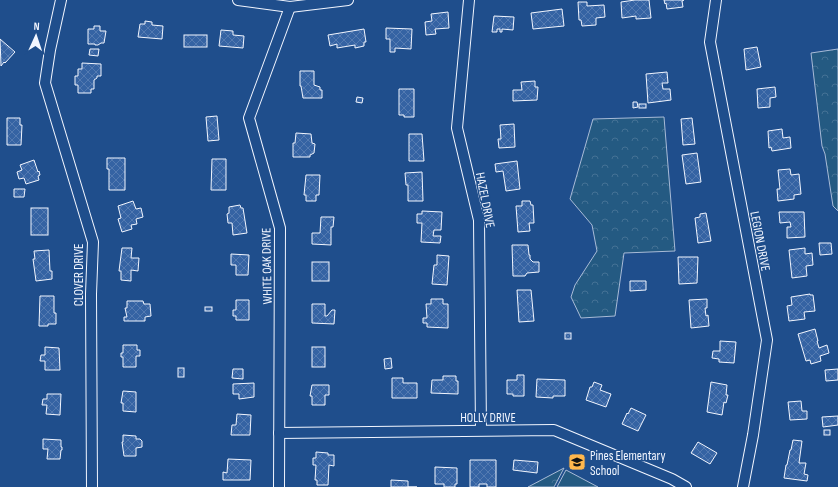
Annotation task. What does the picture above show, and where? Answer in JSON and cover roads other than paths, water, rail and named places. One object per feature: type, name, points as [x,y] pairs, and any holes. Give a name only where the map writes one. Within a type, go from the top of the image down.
[{"type":"street","name":"CLOVER DRIVE","points":[[61,0],[50,50],[45,83],[93,242],[91,294],[92,487]]},
{"type":"street","points":[[238,0],[290,7],[348,0]]},
{"type":"street","name":"HAZEL DRIVE","points":[[469,0],[457,128],[479,220],[482,430]]},
{"type":"street","name":"LEGION DRIVE","points":[[716,0],[710,42],[767,340],[753,435],[743,487]]},
{"type":"street","name":"WHITE OAK DRIVE","points":[[279,487],[280,228],[250,118],[290,7]]},
{"type":"street","name":"HOLLY DRIVE","points":[[279,433],[554,430],[672,479],[686,487]]},
{"type":"place","name":"Pines Elementary School","points":[[577,462]]}]
